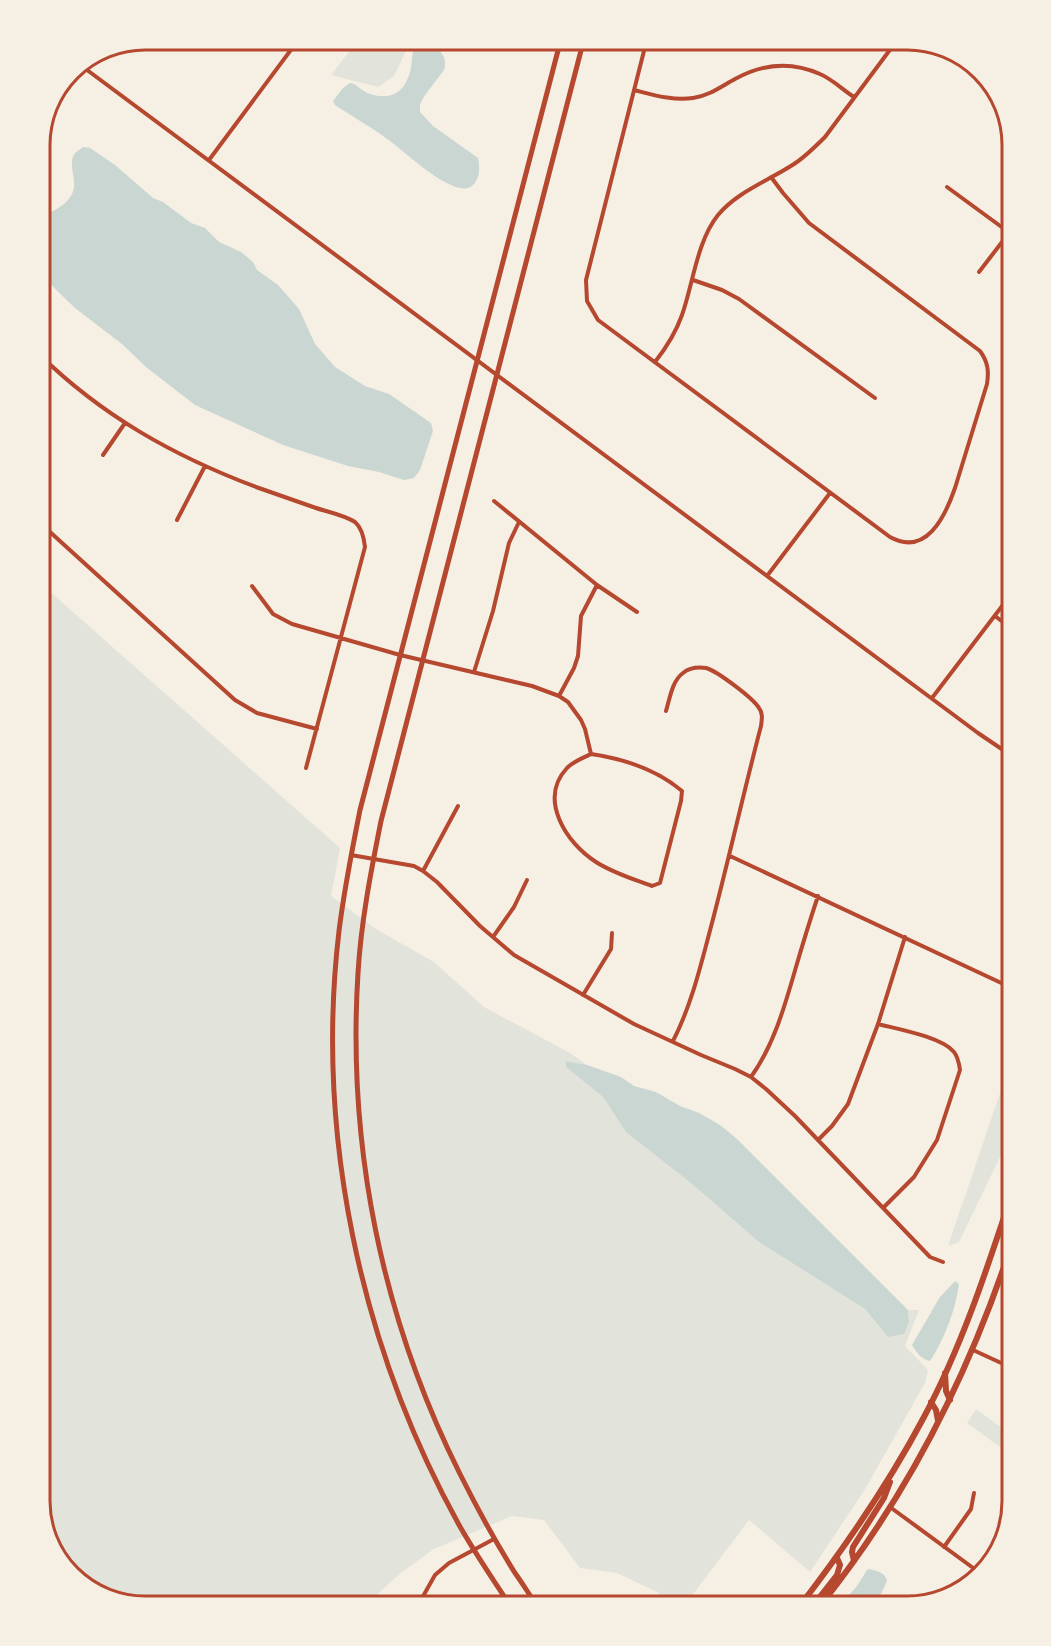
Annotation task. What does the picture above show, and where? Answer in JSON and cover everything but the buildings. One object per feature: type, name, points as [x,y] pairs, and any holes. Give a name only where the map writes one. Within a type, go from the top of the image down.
[{"type":"main road","points":[[505,1596],[458,1522],[425,1456],[385,1356],[366,1292],[348,1206],[338,1134],[334,1032],[339,932],[360,810],[558,50]]},
{"type":"main road","points":[[531,1596],[494,1539],[441,1437],[420,1386],[388,1286],[374,1224],[363,1148],[356,1042],[361,941],[381,820],[582,50]]},
{"type":"main road","points":[[808,1596],[837,1558],[892,1475],[931,1402],[957,1347],[1002,1222]]},
{"type":"main road","points":[[827,1596],[890,1507],[950,1400],[973,1350],[1002,1274]]},
{"type":"main road","points":[[945,1373],[946,1391],[950,1400]]},
{"type":"main road","points":[[931,1402],[936,1410],[938,1422]]},
{"type":"main road","points":[[854,1561],[852,1556],[854,1547],[884,1498],[892,1475]]},
{"type":"main road","points":[[821,1596],[837,1575],[840,1565],[837,1558]]},
{"type":"street","points":[[209,160],[291,50]]},
{"type":"street","points":[[644,50],[586,280],[587,300],[598,320],[897,542],[923,540],[950,503],[987,384],[988,367],[984,357],[980,351],[809,223],[771,177]]},
{"type":"street","points":[[655,363],[671,339],[682,316],[705,236],[717,216],[737,198],[795,164],[814,148],[825,137],[890,50]]},
{"type":"street","points":[[634,90],[671,99],[695,98],[707,95],[749,72],[771,66],[783,66],[797,67],[821,74],[854,98]]},
{"type":"street","points":[[87,70],[1002,749]]},
{"type":"street","points":[[947,187],[1002,227]]},
{"type":"street","points":[[979,272],[1002,242]]},
{"type":"street","points":[[693,280],[722,290],[739,299],[875,398]]},
{"type":"street","points":[[50,365],[125,423],[165,447],[264,490],[356,523],[364,535],[366,547],[306,768]]},
{"type":"street","points":[[103,455],[125,423]]},
{"type":"street","points":[[177,520],[205,466]]},
{"type":"street","points":[[767,576],[830,493]]},
{"type":"street","points":[[494,501],[597,585],[637,612]]},
{"type":"street","points":[[474,672],[493,611],[509,543],[513,530],[519,522]]},
{"type":"street","points":[[50,532],[235,700],[256,713],[317,729]]},
{"type":"street","points":[[559,696],[576,662],[580,644],[581,616],[597,585]]},
{"type":"street","points":[[252,586],[273,614],[292,624],[400,655],[532,686],[559,696],[568,702],[581,720],[591,754]]},
{"type":"street","points":[[932,698],[1002,607]]},
{"type":"street","points":[[995,616],[1002,621]]},
{"type":"street","points":[[666,711],[676,679],[688,669],[697,668],[717,674],[746,694],[758,706],[762,714],[730,856],[695,986],[673,1041]]},
{"type":"street","points":[[591,754],[639,765],[670,781],[682,791],[660,883],[652,886],[615,873],[594,861],[580,849],[558,818],[554,801],[559,782],[566,769],[591,754]]},
{"type":"street","points":[[423,871],[458,806]]},
{"type":"street","points":[[351,855],[414,866],[437,882],[461,908],[514,954],[634,1024],[751,1077],[779,1100],[930,1257],[943,1262]]},
{"type":"street","points":[[730,856],[1002,983]]},
{"type":"street","points":[[494,937],[514,907],[527,880]]},
{"type":"street","points":[[751,1077],[774,1035],[818,896]]},
{"type":"street","points":[[583,995],[611,949],[612,933]]},
{"type":"street","points":[[818,1140],[848,1104],[878,1023],[905,937]]},
{"type":"street","points":[[878,1023],[946,1045],[955,1053],[960,1070],[937,1140],[924,1164],[903,1190],[883,1209]]},
{"type":"street","points":[[973,1350],[1002,1363]]},
{"type":"street","points":[[944,1547],[971,1509],[974,1493]]},
{"type":"street","points":[[890,1507],[974,1568]]},
{"type":"street","points":[[423,1596],[435,1575],[449,1563],[494,1539]]},
{"type":"shaded area","points":[[350,50],[407,50],[394,76],[378,87],[331,75]]},
{"type":"shaded area","points":[[414,50],[438,50],[445,60],[444,70],[420,104],[420,112],[433,126],[478,158],[478,176],[473,185],[465,188],[455,187],[443,181],[383,136],[335,105],[333,101],[350,83],[367,93],[378,96],[392,95],[406,83]]},
{"type":"shaded area","points":[[83,147],[90,148],[115,165],[153,198],[163,202],[191,223],[205,228],[219,242],[241,252],[253,262],[257,270],[278,285],[299,309],[315,344],[335,367],[365,386],[389,394],[431,423],[433,431],[420,470],[414,478],[404,480],[348,466],[283,445],[195,405],[75,308],[50,284],[50,212],[71,196],[74,185],[72,163],[75,153]]},
{"type":"shaded area","points":[[50,592],[340,848],[331,896],[376,929],[434,962],[484,1007],[570,1053],[587,1065],[567,1061],[566,1067],[603,1097],[626,1132],[692,1184],[759,1242],[865,1309],[888,1337],[909,1322],[908,1310],[919,1310],[905,1346],[928,1370],[925,1383],[864,1491],[810,1572],[749,1520],[692,1596],[659,1596],[659,1593],[617,1573],[580,1568],[544,1520],[512,1516],[434,1549],[402,1572],[375,1596],[126,1595],[103,1587],[82,1573],[66,1554],[55,1532],[51,1520],[50,1501]]},
{"type":"shaded area","points":[[566,1061],[587,1065],[621,1077],[634,1086],[656,1092],[720,1125],[736,1138],[908,1310],[909,1322],[904,1334],[888,1337],[865,1309],[759,1242],[692,1184],[626,1132],[603,1097],[566,1067]]},
{"type":"shaded area","points":[[1002,1087],[1002,1152],[959,1242],[948,1246]]},
{"type":"shaded area","points":[[955,1281],[959,1284],[949,1324],[930,1361],[927,1360],[919,1355],[912,1345],[940,1297]]},
{"type":"shaded area","points":[[976,1409],[1002,1428],[1002,1449],[967,1423]]},
{"type":"shaded area","points":[[867,1570],[878,1571],[886,1578],[887,1581],[880,1596],[848,1596],[857,1586]]}]
